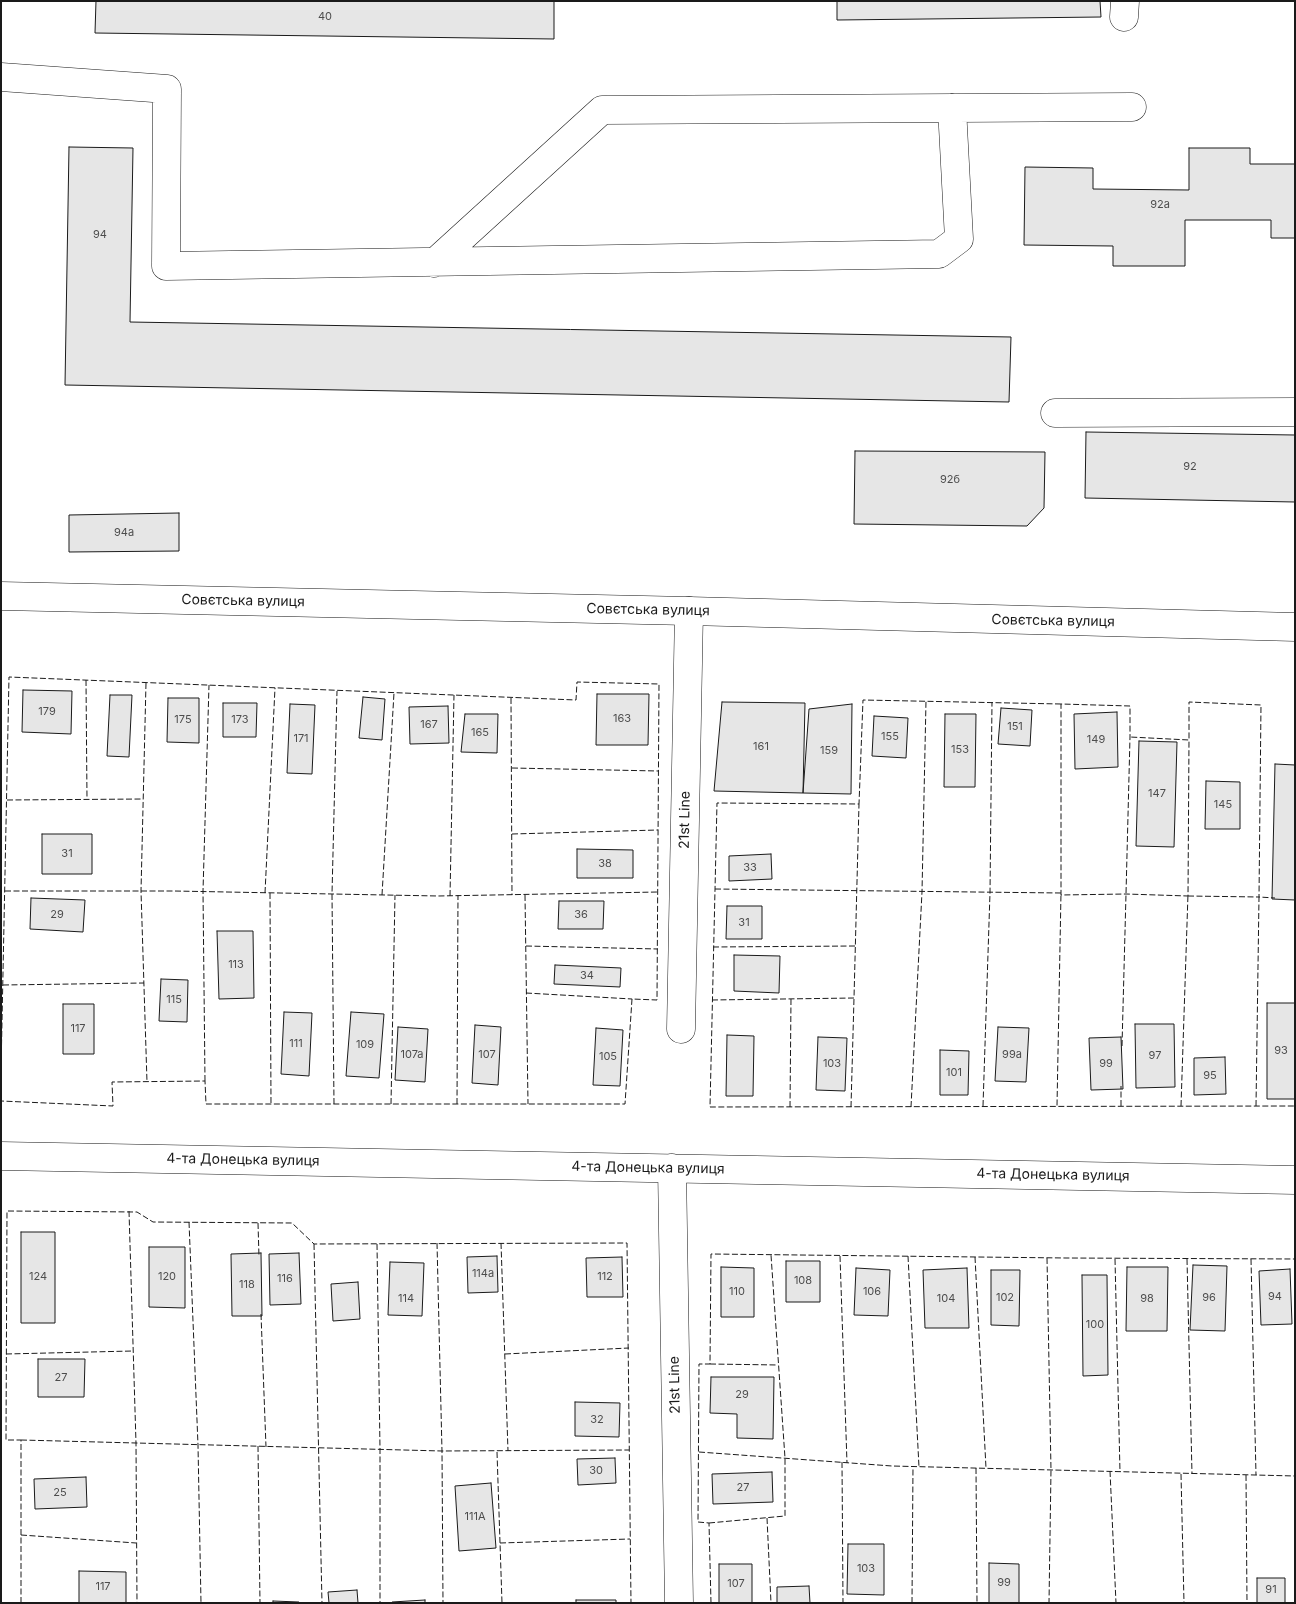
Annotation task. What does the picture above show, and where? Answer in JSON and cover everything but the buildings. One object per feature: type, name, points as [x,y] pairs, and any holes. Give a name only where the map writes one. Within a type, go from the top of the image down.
[{"type":"street","points":[[1,77],[166,89],[166,266],[939,254],[959,239],[952,108]]},
{"type":"street","points":[[434,262],[602,110],[1132,107]]},
{"type":"street","points":[[1055,413],[1295,412]]},
{"type":"street","name":"Совєтська вулиця","points":[[1,596],[1295,627]]},
{"type":"street","name":"21st Line","points":[[681,1029],[689,611]]},
{"type":"street","name":"4-та Донецька вулиця","points":[[1,1156],[1295,1180]]},
{"type":"street","name":"21st Line","points":[[672,1168],[679,1603]]},
{"type":"fence","points":[[1,1071],[9,677],[576,700],[577,682],[659,684],[657,1000],[632,999],[625,1104],[206,1104],[205,1081],[112,1082],[113,1106],[1,1101]]},
{"type":"fence","points":[[86,680],[87,799]]},
{"type":"fence","points":[[146,683],[141,891],[147,1082]]},
{"type":"fence","points":[[205,1081],[203,891],[209,685]]},
{"type":"fence","points":[[265,893],[275,688]]},
{"type":"fence","points":[[334,1104],[332,894],[337,691]]},
{"type":"fence","points":[[382,895],[394,693]]},
{"type":"fence","points":[[450,896],[454,695]]},
{"type":"fence","points":[[511,698],[512,895]]},
{"type":"fence","points":[[1061,704],[863,700],[859,804],[717,803],[710,1107],[1295,1106]]},
{"type":"fence","points":[[911,1107],[922,892],[926,701]]},
{"type":"fence","points":[[983,1106],[990,893],[992,702]]},
{"type":"fence","points":[[1188,896],[1259,897],[1261,705],[1189,702],[1189,740]]},
{"type":"fence","points":[[1122,1046],[1126,894],[1130,737],[1130,706],[1061,704],[1061,895],[1126,894],[1188,896],[1189,740],[1130,737]]},
{"type":"fence","points":[[512,768],[658,771]]},
{"type":"fence","points":[[7,800],[143,799]]},
{"type":"fence","points":[[712,1000],[854,998],[859,804]]},
{"type":"fence","points":[[512,834],[658,830]]},
{"type":"fence","points":[[715,889],[1061,893],[1057,1106]]},
{"type":"fence","points":[[5,891],[174,891],[438,896],[658,892]]},
{"type":"fence","points":[[270,893],[271,1104]]},
{"type":"fence","points":[[1181,1106],[1188,894]]},
{"type":"fence","points":[[391,1104],[395,895]]},
{"type":"fence","points":[[457,1104],[458,895]]},
{"type":"fence","points":[[525,895],[528,1104]]},
{"type":"fence","points":[[1256,1106],[1259,897],[1275,898]]},
{"type":"fence","points":[[526,946],[658,949]]},
{"type":"fence","points":[[713,947],[855,946]]},
{"type":"fence","points":[[3,985],[144,983]]},
{"type":"fence","points":[[526,993],[632,999]]},
{"type":"fence","points":[[851,1107],[854,998]]},
{"type":"fence","points":[[790,1107],[791,999]]},
{"type":"fence","points":[[1121,1086],[1121,1106]]},
{"type":"fence","points":[[21,1603],[21,1440],[6,1440],[7,1211],[137,1212],[153,1222],[292,1223],[314,1244],[627,1243],[631,1603]]},
{"type":"fence","points":[[129,1211],[136,1443],[137,1603]]},
{"type":"fence","points":[[189,1222],[198,1445],[201,1603]]},
{"type":"fence","points":[[258,1223],[259,1257]]},
{"type":"fence","points":[[437,1243],[442,1451],[443,1603]]},
{"type":"fence","points":[[501,1243],[508,1451]]},
{"type":"fence","points":[[314,1244],[322,1603]]},
{"type":"fence","points":[[377,1244],[380,1603]]},
{"type":"fence","points":[[711,1603],[709,1523],[698,1522],[699,1364],[710,1364],[711,1254],[1295,1259]]},
{"type":"fence","points":[[709,1523],[785,1516],[785,1458],[771,1255]]},
{"type":"fence","points":[[840,1256],[847,1463]]},
{"type":"fence","points":[[908,1256],[919,1467]]},
{"type":"fence","points":[[975,1257],[986,1468]]},
{"type":"fence","points":[[1047,1258],[1051,1470],[1049,1603]]},
{"type":"fence","points":[[1115,1259],[1120,1472]]},
{"type":"fence","points":[[1187,1259],[1192,1474]]},
{"type":"fence","points":[[1251,1259],[1256,1475]]},
{"type":"fence","points":[[261,1314],[266,1447]]},
{"type":"fence","points":[[505,1354],[629,1348]]},
{"type":"fence","points":[[6,1354],[133,1351]]},
{"type":"fence","points":[[710,1364],[778,1365]]},
{"type":"fence","points":[[21,1440],[442,1451],[629,1450]]},
{"type":"fence","points":[[258,1446],[260,1603]]},
{"type":"fence","points":[[497,1452],[502,1603]]},
{"type":"fence","points":[[699,1452],[892,1466],[1295,1476]]},
{"type":"fence","points":[[842,1462],[843,1603]]},
{"type":"fence","points":[[912,1603],[913,1466]]},
{"type":"fence","points":[[976,1468],[977,1603]]},
{"type":"fence","points":[[1110,1471],[1116,1603]]},
{"type":"fence","points":[[1181,1474],[1184,1603]]},
{"type":"fence","points":[[1246,1475],[1247,1603]]},
{"type":"fence","points":[[767,1518],[771,1603]]},
{"type":"fence","points":[[21,1535],[136,1543]]},
{"type":"fence","points":[[500,1543],[630,1539]]}]
